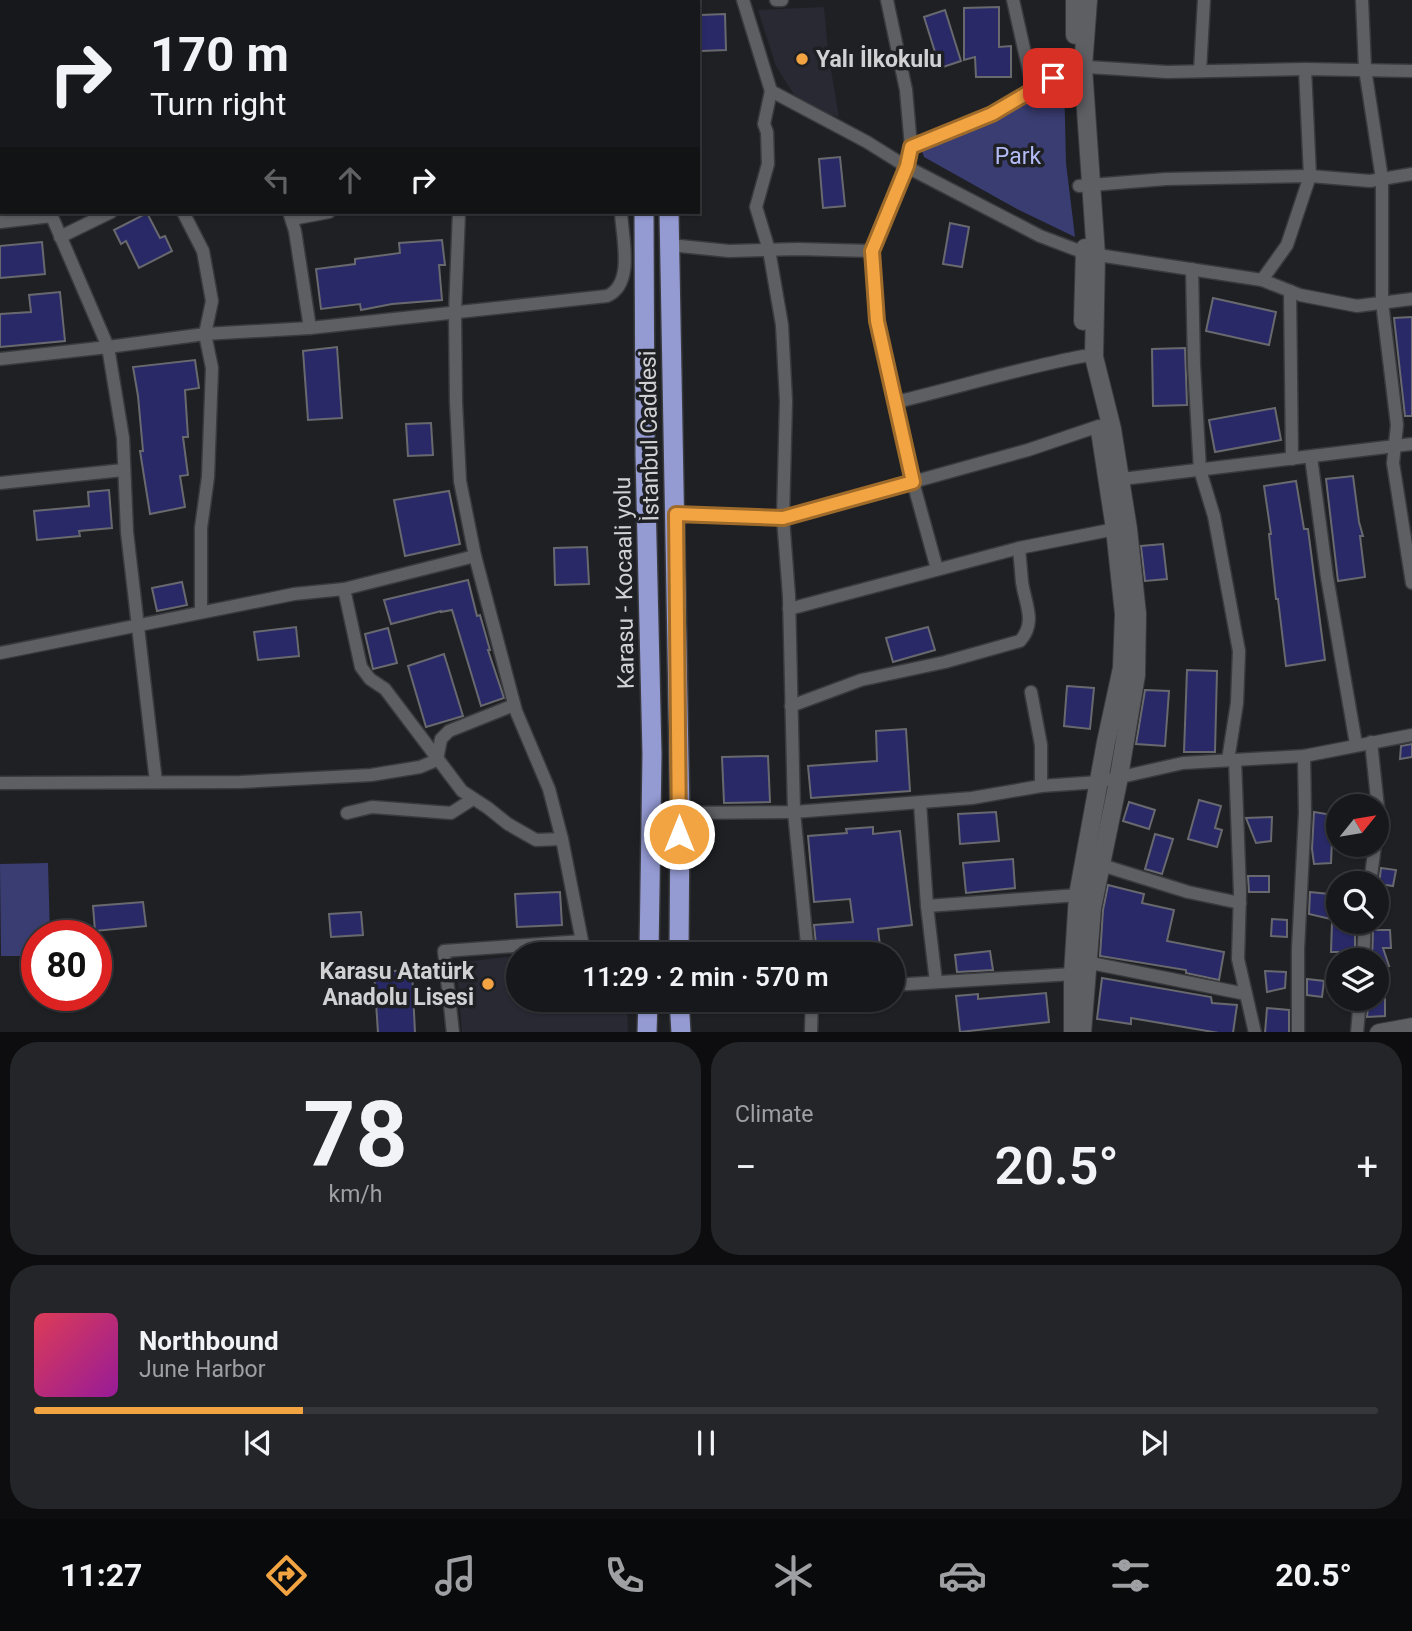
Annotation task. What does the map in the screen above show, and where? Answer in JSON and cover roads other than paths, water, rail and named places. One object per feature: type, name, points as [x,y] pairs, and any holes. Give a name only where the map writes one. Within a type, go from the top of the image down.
[{"type":"highway","name":"Karasu - Kocaali yolu","points":[[644,214],[645,455],[652,754],[649,942]]},
{"type":"highway","name":"İstanbul Caddesi","points":[[669,214],[676,514],[679,942]]},
{"type":"highway","points":[[647,1032],[648,1012]]},
{"type":"highway","points":[[680,1012],[681,1032]]},
{"type":"main road","points":[[1073,1032],[1078,965],[1092,908],[1092,862],[1099,782],[1122,668],[1124,614],[1115,529],[1112,429],[1094,357],[1091,254],[1075,0]]},
{"type":"main road","points":[[1078,66],[1088,0]]},
{"type":"main road","points":[[1082,1032],[1078,895],[1092,862],[1119,778],[1136,675],[1137,614],[1128,529],[1084,356],[1083,279],[1091,254]]},
{"type":"main road","points":[[1379,1032],[1412,1027]]},
{"type":"street","points":[[743,0],[771,90],[764,124],[768,164],[756,207],[769,250],[782,325],[786,401],[783,518],[789,609],[794,812],[807,942]]},
{"type":"street","points":[[776,0],[782,0]]},
{"type":"street","points":[[887,0],[906,90],[911,147],[907,166],[872,251],[877,321],[913,482],[937,569]]},
{"type":"street","points":[[1013,0],[1033,89]]},
{"type":"street","points":[[1200,71],[1204,0]]},
{"type":"street","points":[[1362,0],[1365,69],[1382,179],[1382,302],[1397,425],[1392,463],[1412,583]]},
{"type":"street","points":[[911,147],[992,114],[1078,66],[1167,72],[1305,69],[1412,71]]},
{"type":"street","points":[[1262,279],[1287,245],[1310,176],[1305,69]]},
{"type":"street","points":[[771,90],[1040,236],[1091,254],[1262,279],[1290,290],[1357,306],[1412,299]]},
{"type":"street","points":[[1085,186],[1166,179],[1310,176],[1370,181],[1412,174]]},
{"type":"street","points":[[0,222],[51,214],[108,347],[124,438],[127,532],[156,782]]},
{"type":"street","points":[[60,237],[107,214]]},
{"type":"street","points":[[184,214],[203,251],[212,301],[205,334],[212,368],[208,477],[201,528],[201,612]]},
{"type":"street","points":[[453,1032],[444,951],[582,941],[550,789],[514,705],[475,556],[460,481],[455,313],[459,214]]},
{"type":"street","points":[[0,359],[205,334],[310,328],[607,296],[616,292],[622,283],[624,265],[621,214]]},
{"type":"street","points":[[290,215],[310,328]]},
{"type":"street","points":[[670,245],[729,251],[872,251]]},
{"type":"street","points":[[1192,269],[1200,471],[1214,516],[1239,651],[1231,760],[1240,903],[1238,959],[1255,1032]]},
{"type":"street","points":[[1290,290],[1292,459]]},
{"type":"street","points":[[896,402],[1041,364],[1084,356]]},
{"type":"street","points":[[676,514],[783,518],[1028,450],[1100,426]]},
{"type":"street","points":[[1114,480],[1412,444]]},
{"type":"street","points":[[1311,457],[1327,577],[1356,744]]},
{"type":"street","points":[[0,483],[123,470]]},
{"type":"street","points":[[789,609],[1019,548],[1115,529]]},
{"type":"street","points":[[791,706],[861,680],[945,662],[1020,641],[1026,634],[1031,613],[1023,585],[1019,548]]},
{"type":"street","points":[[0,653],[294,594],[344,589],[475,556]]},
{"type":"street","points":[[344,589],[361,667],[370,679],[385,689],[462,791],[508,824],[536,840],[562,839]]},
{"type":"street","points":[[1031,692],[1041,745],[1041,786]]},
{"type":"street","points":[[438,760],[441,739],[449,731],[514,705]]},
{"type":"street","points":[[680,813],[794,812],[972,798],[1041,786],[1099,782],[1183,763],[1304,756],[1412,735]]},
{"type":"street","points":[[1371,742],[1377,794]]},
{"type":"street","points":[[1298,1032],[1298,949],[1305,813],[1304,756]]},
{"type":"street","points":[[0,783],[240,782],[370,775],[420,767],[438,760]]},
{"type":"street","points":[[347,813],[372,807],[451,813],[473,799]]},
{"type":"street","points":[[920,803],[926,906],[936,982]]},
{"type":"street","points":[[1092,862],[1188,892],[1240,903]]},
{"type":"street","points":[[926,906],[1078,895]]},
{"type":"street","points":[[905,984],[1078,965],[1246,994]]},
{"type":"street","points":[[1357,1032],[1359,1011]]},
{"type":"street","points":[[811,1032],[812,1012]]},
{"type":"place","name":"Yalı İlkokulu","points":[[802,59]]},
{"type":"place","name":"Karasu Atatürk Anadolu Lisesi","points":[[488,984]]},
{"type":"park label","name":"Park","points":[[1018,156]]}]
